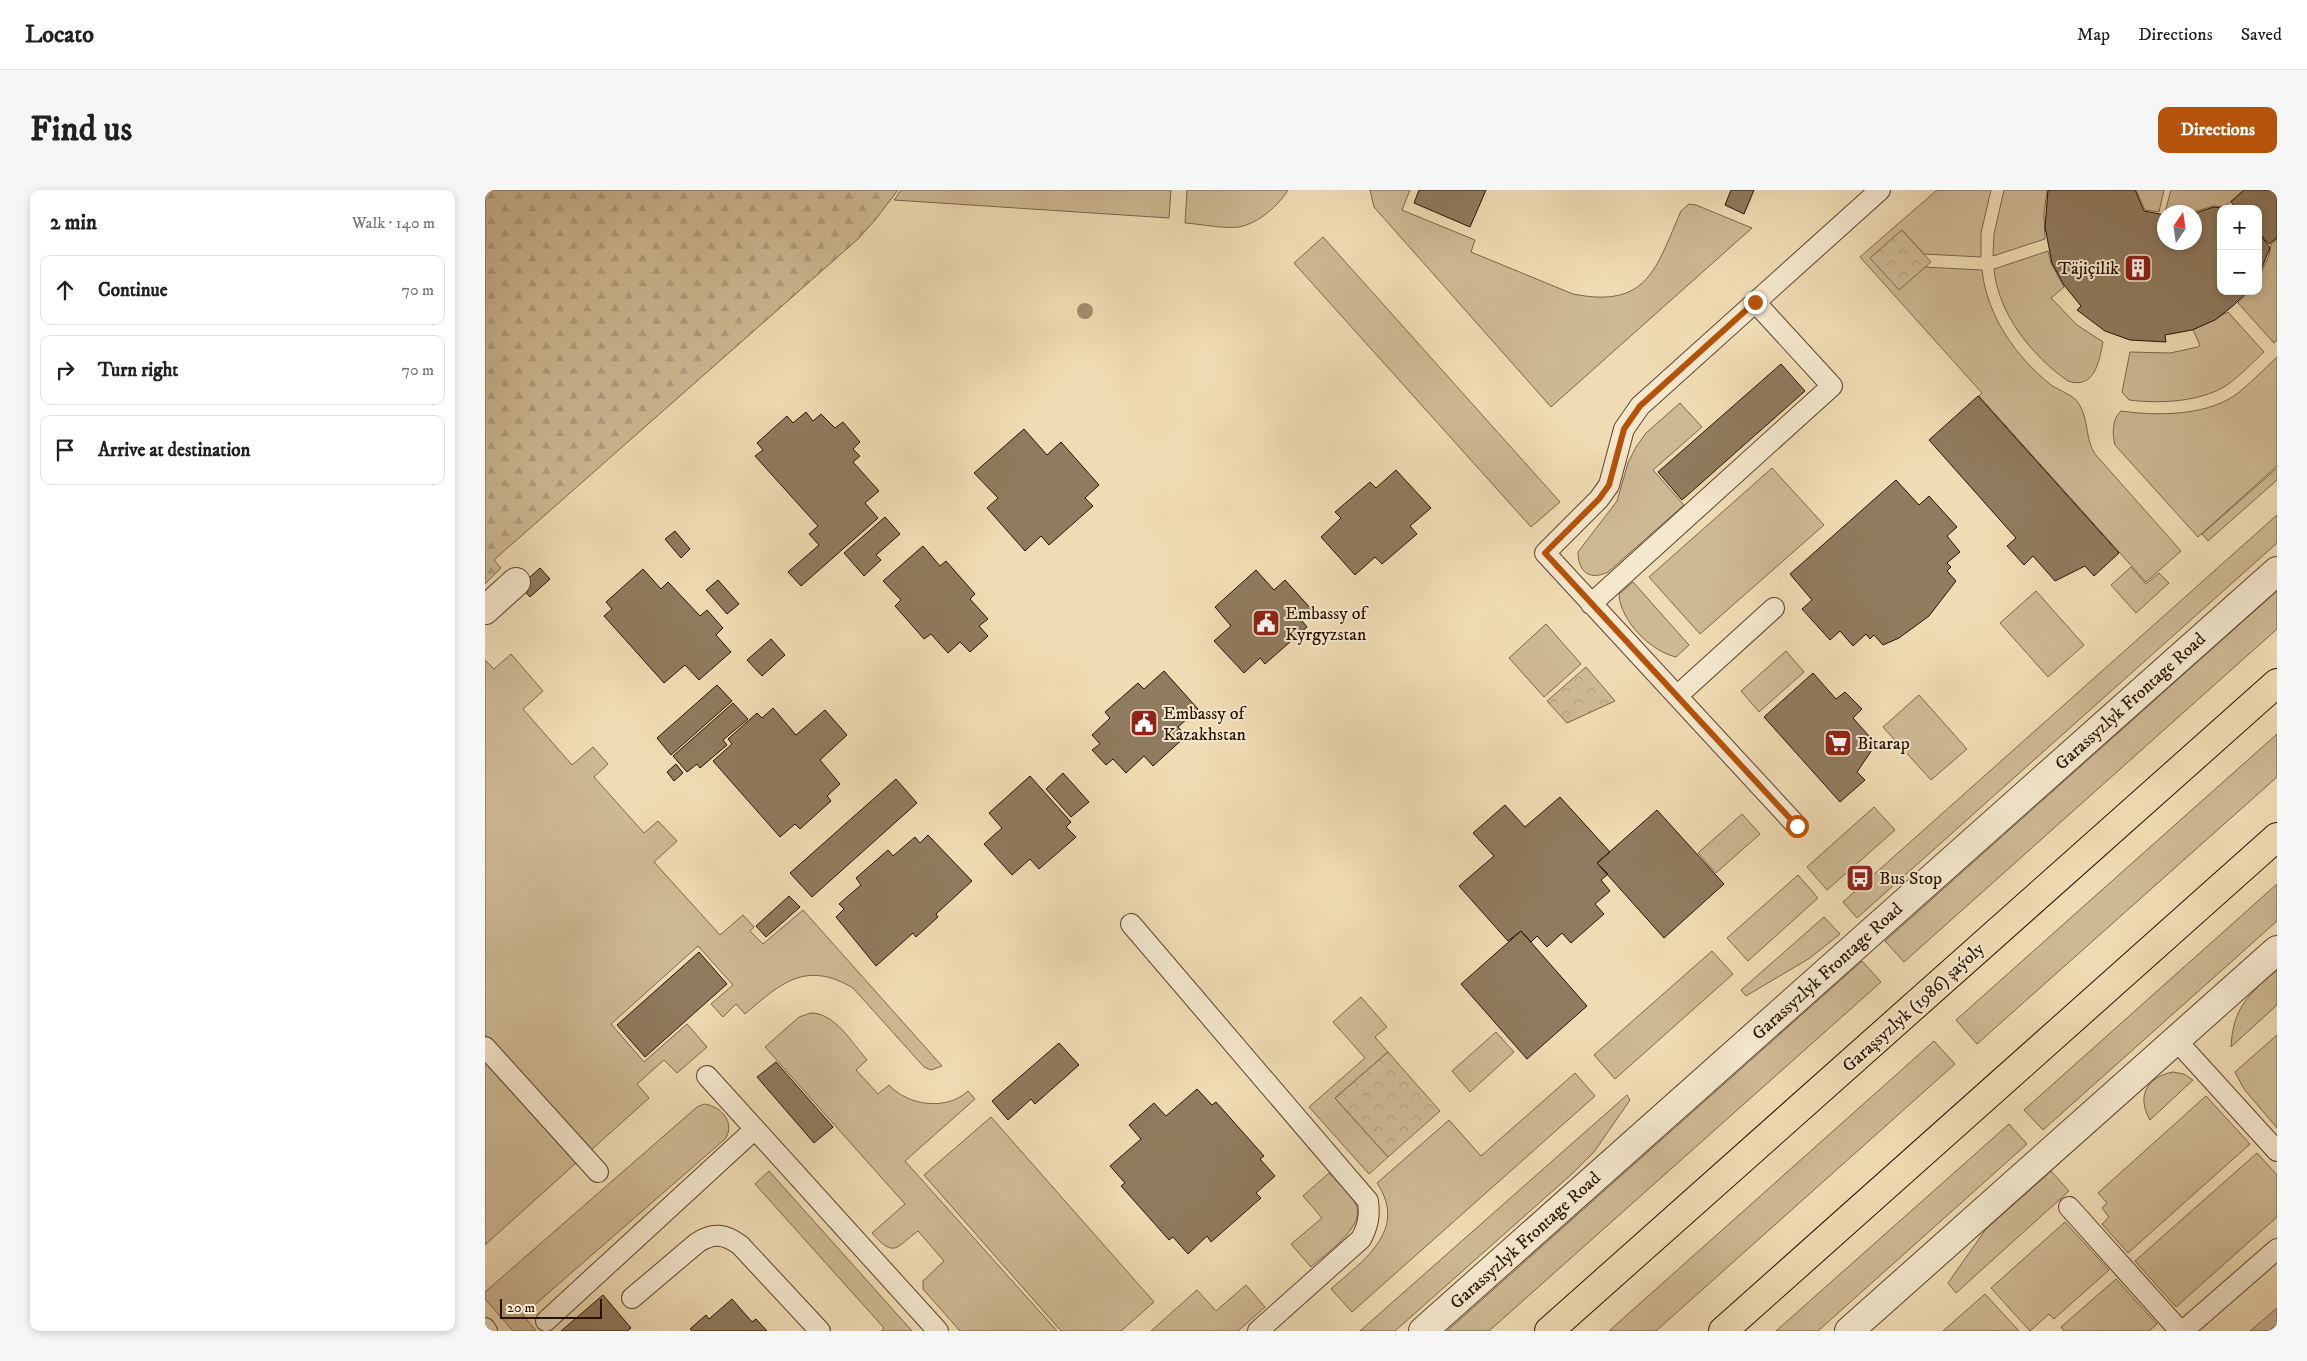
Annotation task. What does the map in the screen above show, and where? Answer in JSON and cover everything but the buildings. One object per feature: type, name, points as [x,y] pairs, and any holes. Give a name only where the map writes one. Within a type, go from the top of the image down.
[{"type":"main road","name":"Garaşsyzlyk (1986) şaýoly","points":[[1549,1331],[2277,683]]},
{"type":"main road","points":[[1723,1331],[2277,837]]},
{"type":"street","name":"Garassyzlyk Frontage Road","points":[[1423,1331],[2277,571]]},
{"type":"street","points":[[485,610],[516,582]]},
{"type":"street","points":[[1849,1331],[2277,950]]},
{"type":"lane","points":[[1797,826],[1545,553],[1599,499],[1609,485],[1624,429],[1640,406],[1880,190]]},
{"type":"lane","points":[[1591,604],[1832,386],[1755,302]]},
{"type":"lane","points":[[1677,696],[1774,608]]},
{"type":"lane","points":[[1131,924],[1369,1201],[1367,1229],[1361,1240],[1258,1331]]},
{"type":"lane","points":[[2176,1040],[2277,1151]]},
{"type":"lane","points":[[485,1047],[598,1172]]},
{"type":"lane","points":[[707,1076],[938,1331]]},
{"type":"lane","points":[[546,1321],[755,1129]]},
{"type":"lane","points":[[2069,1207],[2182,1331],[2277,1249]]},
{"type":"lane","points":[[632,1298],[707,1236],[718,1235],[731,1238],[740,1245],[820,1331]]},
{"type":"green space","points":[[485,190],[898,190],[858,239],[494,560],[501,568],[485,584]]},
{"type":"green space","points":[[901,190],[1171,190],[1169,218],[894,200]]},
{"type":"green space","points":[[1187,190],[1288,190],[1273,208],[1254,222],[1239,227],[1220,227],[1185,223]]},
{"type":"green space","points":[[1370,190],[1410,190],[1402,210],[1475,240],[1471,252],[1573,294],[1598,297],[1618,295],[1634,289],[1646,280],[1656,266],[1681,211],[1689,204],[1696,205],[1752,228],[1551,407],[1374,207]]},
{"type":"green space","points":[[1937,190],[1991,190],[1981,233],[1981,257],[1924,254],[1902,230],[1899,289],[1924,267],[1982,270],[1990,303],[2005,334],[2026,362],[2038,374],[2051,385],[2077,401],[2082,410],[2095,454],[2181,551],[2146,582],[1979,396],[1982,393],[1860,257]]},
{"type":"green space","points":[[2004,190],[2047,190],[2044,214],[2045,239],[1993,256],[1994,234]]},
{"type":"green space","points":[[2136,190],[2164,190],[2161,205],[2157,205],[2157,212],[2145,210]]},
{"type":"green space","points":[[2171,190],[2244,190],[2226,205],[2217,205],[2202,209],[2202,205],[2167,205]]},
{"type":"green space","points":[[1902,230],[1931,262],[1899,290],[1870,258]]},
{"type":"green space","points":[[1323,237],[1560,502],[1531,527],[1294,263]]},
{"type":"green space","points":[[2277,239],[2277,340],[2274,343],[2238,303],[2245,295],[2262,295],[2262,271],[2269,256],[2271,244]]},
{"type":"green space","points":[[2048,251],[2051,263],[2064,287],[2051,298],[2077,325],[2103,342],[2094,372],[2090,378],[2077,383],[2068,381],[2042,360],[2030,347],[2010,318],[1997,286],[1994,269]]},
{"type":"green space","points":[[2228,312],[2264,352],[2227,385],[2217,391],[2193,398],[2154,402],[2129,400],[2122,392],[2130,352],[2170,353],[2198,347],[2200,345],[2193,330]]},
{"type":"green space","points":[[2277,357],[2277,466],[2198,537],[2115,445],[2113,436],[2114,422],[2121,411],[2149,414],[2179,413],[2222,403],[2240,392]]},
{"type":"green space","points":[[1680,403],[1702,427],[1653,470],[1684,505],[1608,572],[1602,575],[1586,573],[1580,565],[1578,552],[1617,501],[1628,463],[1636,447],[1646,433]]},
{"type":"green space","points":[[1772,468],[1824,525],[1700,634],[1649,577]]},
{"type":"green space","points":[[2277,468],[2277,480],[2208,541],[2202,534]]},
{"type":"green space","points":[[2277,515],[2277,543],[1857,918],[1843,902]]},
{"type":"green space","points":[[2131,567],[2146,584],[2159,573],[2169,583],[2136,613],[2111,585]]},
{"type":"green space","points":[[1633,582],[1689,645],[1676,657],[1666,654],[1647,641],[1638,633],[1625,614],[1619,594]]},
{"type":"green space","points":[[2036,591],[2084,645],[2048,677],[2000,623]]},
{"type":"green space","points":[[2277,591],[2277,629],[1904,962],[1885,941]]},
{"type":"green space","points":[[1546,624],[1581,664],[1544,697],[1509,658]]},
{"type":"green space","points":[[1786,651],[1804,672],[1759,712],[1741,691]]},
{"type":"green space","points":[[511,654],[543,691],[523,709],[572,765],[593,747],[608,764],[594,777],[644,833],[658,821],[677,841],[654,862],[720,935],[743,915],[754,927],[750,931],[763,944],[803,910],[942,1066],[931,1070],[924,1067],[853,988],[836,980],[821,976],[795,979],[770,993],[745,1014],[736,1004],[723,1017],[711,1004],[733,985],[698,946],[611,1024],[644,1062],[687,1024],[707,1047],[677,1073],[664,1060],[637,1084],[649,1098],[590,1151],[485,1035],[485,660],[494,669]]},
{"type":"green space","points":[[1586,667],[1615,701],[1567,723],[1547,701]]},
{"type":"green space","points":[[1919,695],[1967,749],[1931,780],[1883,727]]},
{"type":"green space","points":[[2277,734],[2277,777],[1977,1044],[1956,1020]]},
{"type":"green space","points":[[1874,807],[1895,830],[1827,890],[1807,867]]},
{"type":"green space","points":[[1742,814],[1760,834],[1716,873],[1698,853]]},
{"type":"green space","points":[[1798,875],[1818,898],[1748,961],[1727,938]]},
{"type":"green space","points":[[2277,884],[2277,921],[2043,1130],[2024,1110]]},
{"type":"green space","points":[[1824,917],[1840,934],[1810,958],[1746,996],[1741,990]]},
{"type":"green space","points":[[1712,951],[1733,974],[1615,1079],[1594,1055]]},
{"type":"green space","points":[[1862,961],[1881,982],[1489,1331],[1447,1331]]},
{"type":"green space","points":[[2277,970],[2277,1005],[2231,1047],[2235,1021],[2244,1002]]},
{"type":"green space","points":[[1361,997],[1387,1027],[1375,1037],[1388,1052],[1335,1098],[1388,1157],[1369,1174],[1309,1107],[1365,1058],[1333,1022]]},
{"type":"green space","points":[[811,1013],[820,1014],[828,1018],[849,1038],[867,1060],[856,1070],[878,1094],[889,1085],[906,1098],[928,1103],[949,1101],[968,1091],[975,1099],[905,1161],[1057,1331],[960,1331],[923,1289],[923,1281],[944,1261],[918,1231],[895,1248],[886,1246],[872,1233],[905,1204],[765,1047],[799,1017]]},
{"type":"green space","points":[[1496,1032],[1514,1052],[1470,1092],[1452,1071]]},
{"type":"green space","points":[[2277,1035],[2277,1128],[2244,1089],[2235,1072]]},
{"type":"green space","points":[[1934,1041],[1955,1064],[1656,1331],[1609,1331]]},
{"type":"green space","points":[[1388,1052],[1440,1111],[1388,1157],[1335,1098]]},
{"type":"green space","points":[[485,1063],[576,1163],[485,1245]]},
{"type":"green space","points":[[2173,1072],[2184,1074],[2193,1080],[2150,1120],[2144,1103],[2146,1089],[2156,1078]]},
{"type":"green space","points":[[1575,1073],[1595,1096],[1352,1312],[1331,1289],[1368,1256],[1385,1230],[1388,1216],[1385,1200],[1377,1183],[1449,1120],[1481,1156]]},
{"type":"green space","points":[[1627,1095],[1630,1100],[1594,1152],[1395,1331],[1360,1331]]},
{"type":"green space","points":[[2206,1096],[2250,1144],[2128,1253],[2102,1224],[2109,1217],[2102,1208],[2107,1203],[2098,1193]]},
{"type":"green space","points":[[704,1104],[716,1108],[728,1121],[728,1133],[725,1139],[523,1315],[536,1331],[513,1331],[485,1299],[485,1292],[697,1107]]},
{"type":"green space","points":[[991,1117],[1154,1302],[1121,1331],[1061,1331],[924,1175]]},
{"type":"green space","points":[[2009,1124],[2027,1144],[1818,1331],[1776,1331]]},
{"type":"green space","points":[[2257,1153],[2277,1175],[2277,1217],[2176,1307],[2135,1261]]},
{"type":"green space","points":[[769,1171],[912,1331],[882,1331],[884,1328],[755,1184]]},
{"type":"green space","points":[[2051,1171],[2069,1191],[1956,1293],[1948,1283],[1986,1229]]},
{"type":"green space","points":[[1329,1173],[1345,1189],[1355,1203],[1357,1215],[1349,1232],[1311,1267],[1291,1244],[1322,1218],[1303,1196]]},
{"type":"green space","points":[[2065,1222],[2109,1270],[2054,1319],[2049,1314],[2030,1331],[1991,1288]]},
{"type":"green space","points":[[2116,1279],[2157,1324],[2149,1331],[2064,1331],[2061,1327]]},
{"type":"green space","points":[[1246,1285],[1265,1307],[1238,1331],[1151,1331],[1197,1290],[1216,1311]]},
{"type":"green space","points":[[1985,1294],[2019,1331],[1943,1331]]},
{"type":"green space","points":[[2277,1308],[2277,1324],[2269,1331],[2250,1331]]},
{"type":"place","name":"Täjiçilik","points":[[2138,268]]},
{"type":"place","name":"Embassy of Kyrgyzstan","points":[[1266,623]]},
{"type":"place","name":"Embassy of Kazakhstan","points":[[1144,723]]},
{"type":"place","name":"Bitarap","points":[[1838,743]]},
{"type":"place","name":"Bus Stop","points":[[1860,878]]},
{"type":"route","points":[[1755,302],[1640,406],[1624,429],[1609,485],[1599,499],[1545,553],[1797,826]]}]
